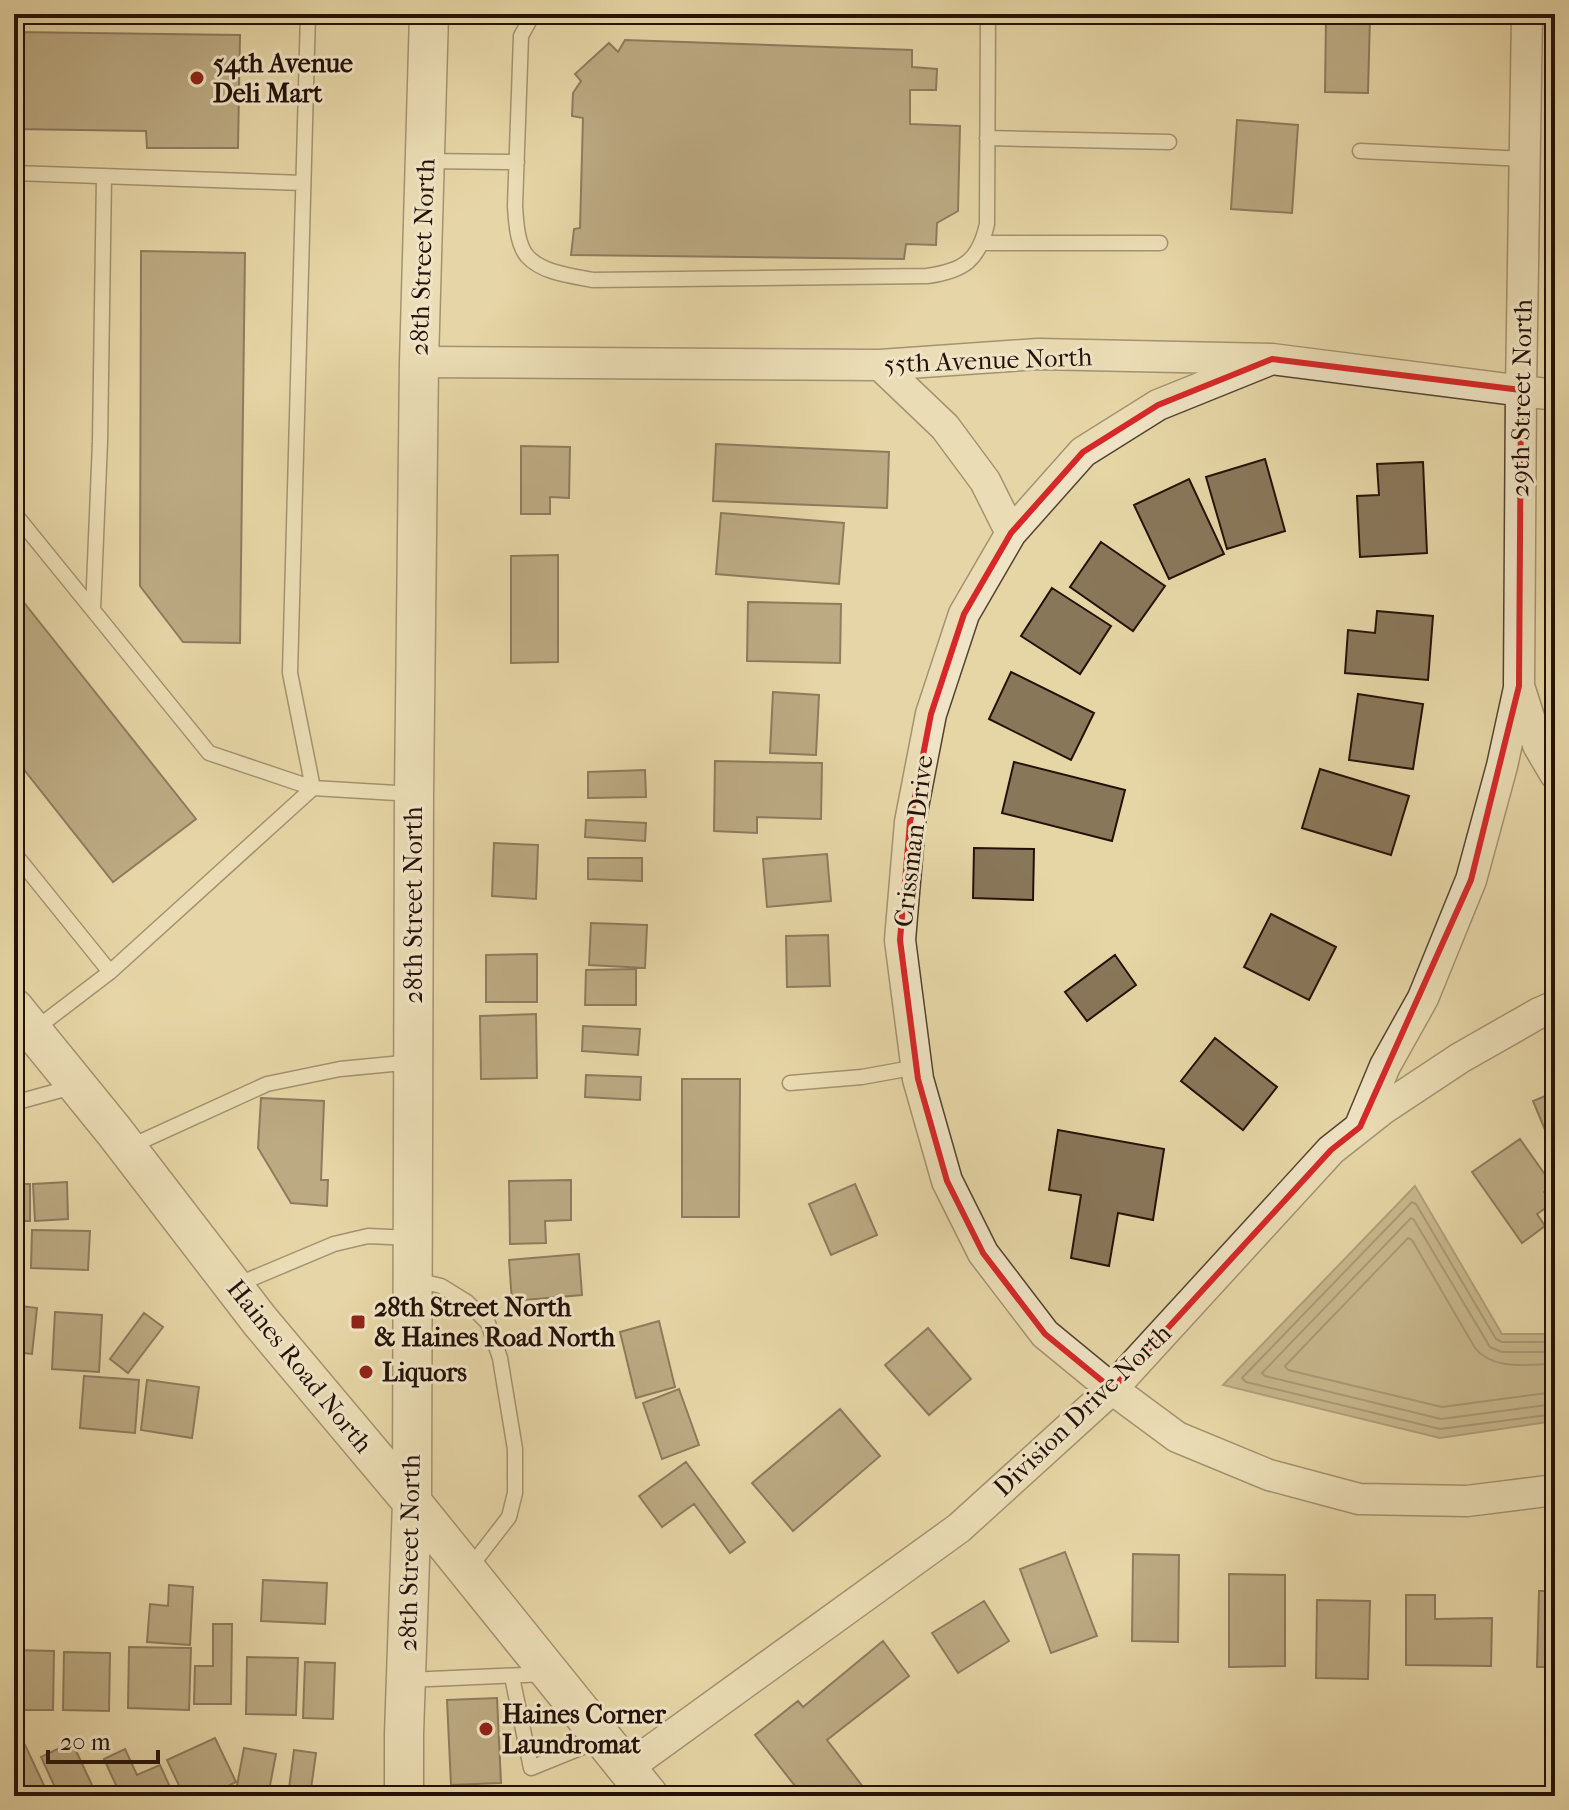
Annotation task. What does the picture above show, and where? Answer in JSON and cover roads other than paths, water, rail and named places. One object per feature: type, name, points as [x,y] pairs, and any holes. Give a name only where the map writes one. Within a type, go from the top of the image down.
[{"type":"street","name":"28th Street North","points":[[404,1796],[412,1502],[419,362],[429,14]]},
{"type":"street","name":"29th Street North","points":[[1360,1127],[1385,1066],[1423,998],[1471,880],[1502,766],[1519,686],[1527,14]]},
{"type":"street","name":"55th Avenue North","points":[[419,362],[880,365],[1038,354],[1272,359],[1555,395]]},
{"type":"street","name":"Crissman Drive","points":[[1272,359],[1158,405],[1083,452],[1011,533],[964,614],[931,714],[910,822],[900,940],[918,1079],[947,1181],[983,1253],[1045,1334],[1177,1437],[1269,1475],[1359,1499],[1467,1501],[1555,1490]]},
{"type":"street","points":[[880,365],[945,427],[985,481],[1011,533]]},
{"type":"street","name":"29th Street North","points":[[1519,686],[1538,745],[1555,774]]},
{"type":"street","name":"Division Drive North","points":[[638,1782],[959,1528],[1112,1389],[1331,1150],[1383,1109],[1460,1058],[1555,1006]]},
{"type":"street","name":"Haines Road North","points":[[23,1019],[260,1321],[468,1570],[638,1782]]},
{"type":"lane","points":[[308,14],[290,673],[313,788]]},
{"type":"lane","points":[[533,14],[521,36],[516,230],[526,255],[543,267],[593,280],[927,276],[948,273],[968,262],[983,243],[987,224],[988,14]]},
{"type":"lane","points":[[987,138],[1169,142]]},
{"type":"lane","points":[[1360,151],[1525,159]]},
{"type":"lane","points":[[425,161],[517,162]]},
{"type":"lane","points":[[14,173],[303,183]]},
{"type":"lane","points":[[93,610],[100,442],[104,176]]},
{"type":"lane","points":[[983,243],[1160,243]]},
{"type":"lane","points":[[14,513],[209,753],[313,788],[414,794]]},
{"type":"lane","points":[[23,1019],[110,972],[313,788]]},
{"type":"lane","points":[[14,853],[110,972]]},
{"type":"lane","points":[[127,1148],[267,1084],[340,1069],[413,1062]]},
{"type":"lane","points":[[790,1083],[862,1077],[917,1067]]},
{"type":"lane","points":[[14,1103],[77,1085]]},
{"type":"lane","points":[[233,1286],[334,1244],[368,1236],[412,1238]]},
{"type":"lane","points":[[413,1279],[441,1286],[467,1302],[488,1323],[500,1358],[515,1449],[515,1493],[509,1517],[468,1570]]},
{"type":"lane","points":[[406,1680],[551,1674]]},
{"type":"lane","points":[[512,1677],[531,1768],[603,1739]]},
{"type":"water","points":[[1415,1186],[1502,1334],[1555,1334],[1555,1421],[1440,1438],[1223,1385]]},
{"type":"place","name":"54th Avenue Deli Mart","points":[[197,78]]},
{"type":"place","name":"28th Street North & Haines Road North","points":[[358,1322]]},
{"type":"place","name":"Liquors","points":[[366,1372]]},
{"type":"place","name":"Haines Corner Laundromat","points":[[486,1729]]}]
